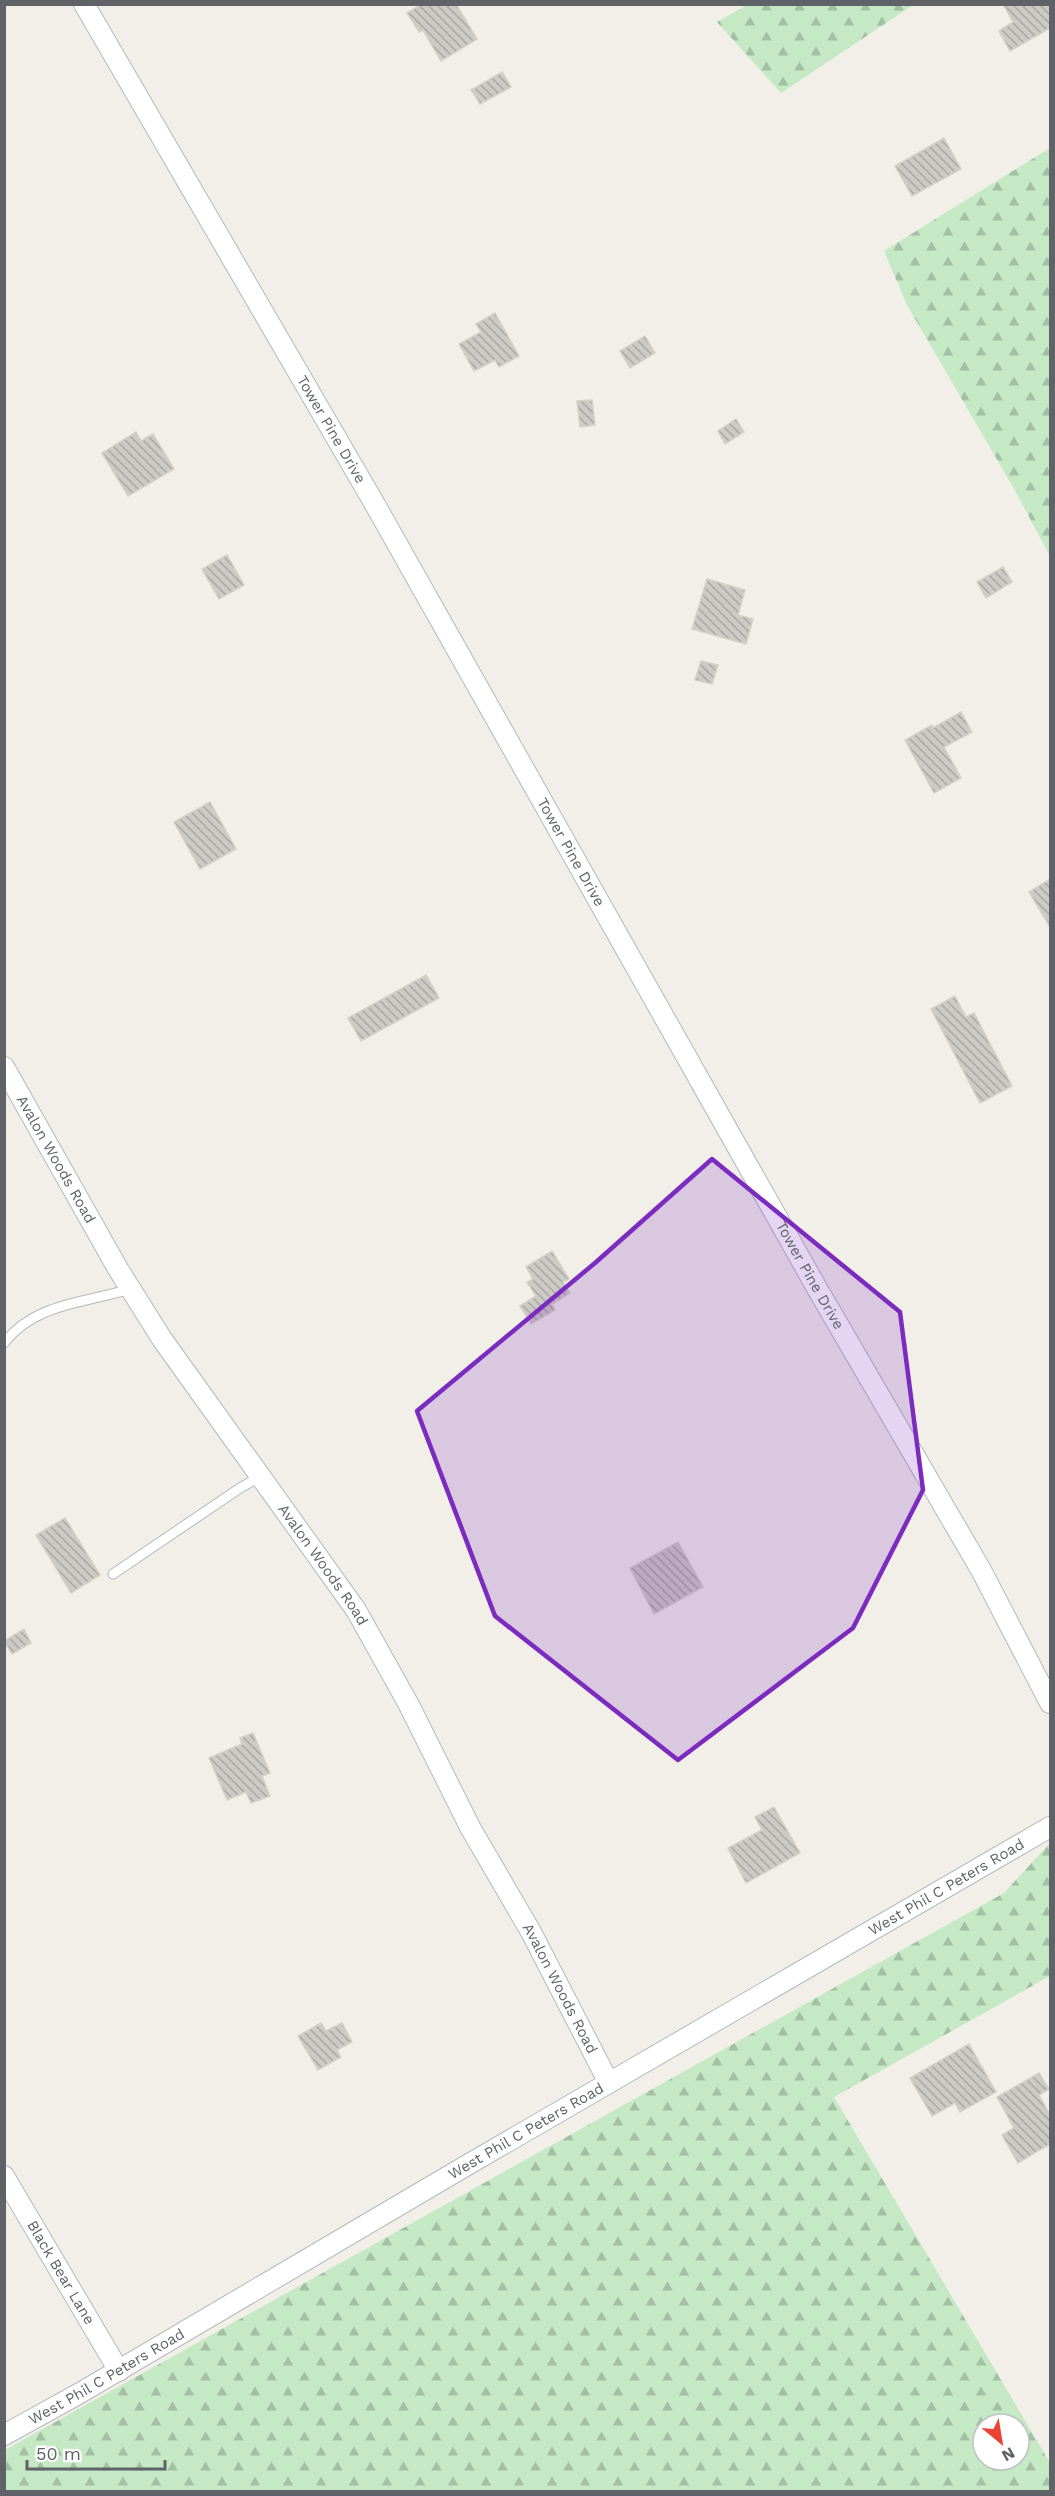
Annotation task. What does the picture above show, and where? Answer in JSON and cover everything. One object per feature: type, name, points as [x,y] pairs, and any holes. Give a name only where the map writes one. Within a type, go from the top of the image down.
[{"type":"street","name":"Tower Pine Drive","points":[[84,4],[403,553],[818,1290],[981,1570],[1050,1703]]},
{"type":"street","name":"Avalon Woods Road","points":[[4,1067],[130,1289],[162,1339],[356,1610],[409,1705],[471,1829],[531,1932],[609,2083]]},
{"type":"street","name":"West Phil C Peters Road","points":[[4,2435],[1050,1827]]},
{"type":"street","name":"Black Bear Lane","points":[[4,2176],[119,2370]]},
{"type":"lane","points":[[4,1343],[27,1320],[44,1312],[69,1303],[130,1289]]},
{"type":"lane","points":[[113,1574],[261,1476]]},
{"type":"highlighted area","points":[[712,1159],[900,1312],[923,1490],[853,1628],[678,1760],[495,1616],[417,1411],[595,1263]]},
{"type":"green space","points":[[747,5],[913,5],[781,93],[717,22]]},
{"type":"green space","points":[[1050,148],[1050,556],[1013,487],[907,305],[884,251]]},
{"type":"green space","points":[[1050,1843],[1050,1976],[834,2097],[1020,2412],[971,2412],[971,2472],[1031,2472],[1031,2431],[1050,2463],[1050,2491],[5,2491],[5,2450],[1004,1893]]},
{"type":"building","points":[[422,4],[456,4],[477,39],[441,61],[423,30],[419,32],[407,13]]},
{"type":"building","points":[[1003,4],[1050,4],[1050,28],[1010,51],[999,31],[1013,22]]},
{"type":"building","points":[[502,72],[511,87],[480,104],[471,90]]},
{"type":"building","points":[[944,138],[961,169],[912,196],[895,166]]},
{"type":"building","points":[[495,313],[519,356],[499,367],[495,360],[474,371],[459,344],[481,332],[476,324]]},
{"type":"building","points":[[645,336],[655,353],[630,368],[620,351]]},
{"type":"building","points":[[592,400],[595,425],[580,427],[577,401]]},
{"type":"building","points":[[736,419],[744,432],[725,444],[718,431]]},
{"type":"building","points":[[136,432],[141,441],[153,434],[174,469],[128,496],[102,453]]},
{"type":"building","points":[[227,555],[244,585],[219,599],[202,569]]},
{"type":"building","points":[[1003,567],[1012,582],[986,598],[977,582]]},
{"type":"building","points":[[707,579],[745,590],[738,615],[753,619],[746,644],[692,629]]},
{"type":"building","points":[[701,661],[718,665],[712,684],[695,680]]},
{"type":"building","points":[[961,712],[972,732],[944,747],[961,778],[934,793],[905,740]]},
{"type":"building","points":[[210,802],[236,849],[200,869],[174,822]]},
{"type":"building","points":[[1050,879],[1050,927],[1029,892]]},
{"type":"building","points":[[426,975],[439,998],[361,1041],[348,1018]]},
{"type":"building","points":[[955,996],[966,1017],[974,1013],[1012,1086],[980,1103],[931,1009]]},
{"type":"building","points":[[552,1251],[569,1279],[563,1282],[570,1293],[552,1304],[555,1310],[531,1324],[520,1306],[536,1296],[527,1282],[533,1279],[526,1267]]},
{"type":"building","points":[[65,1518],[100,1575],[71,1593],[36,1535]]},
{"type":"building","points":[[678,1542],[703,1587],[654,1614],[630,1568]]},
{"type":"building","points":[[24,1629],[31,1643],[12,1654],[4,1641]]},
{"type":"building","points":[[253,1733],[270,1773],[262,1776],[270,1796],[251,1803],[246,1792],[227,1800],[209,1758],[242,1744],[240,1738]]},
{"type":"building","points":[[774,1807],[800,1853],[746,1883],[728,1848],[762,1830],[755,1817]]},
{"type":"building","points":[[321,2023],[326,2031],[342,2023],[352,2042],[337,2050],[341,2057],[318,2070],[298,2036]]},
{"type":"building","points":[[969,2044],[996,2092],[960,2112],[955,2103],[932,2116],[910,2078]]},
{"type":"building","points":[[1039,2073],[1049,2089],[1039,2095],[1050,2115],[1050,2144],[1018,2163],[1002,2135],[1014,2128],[997,2097]]}]
